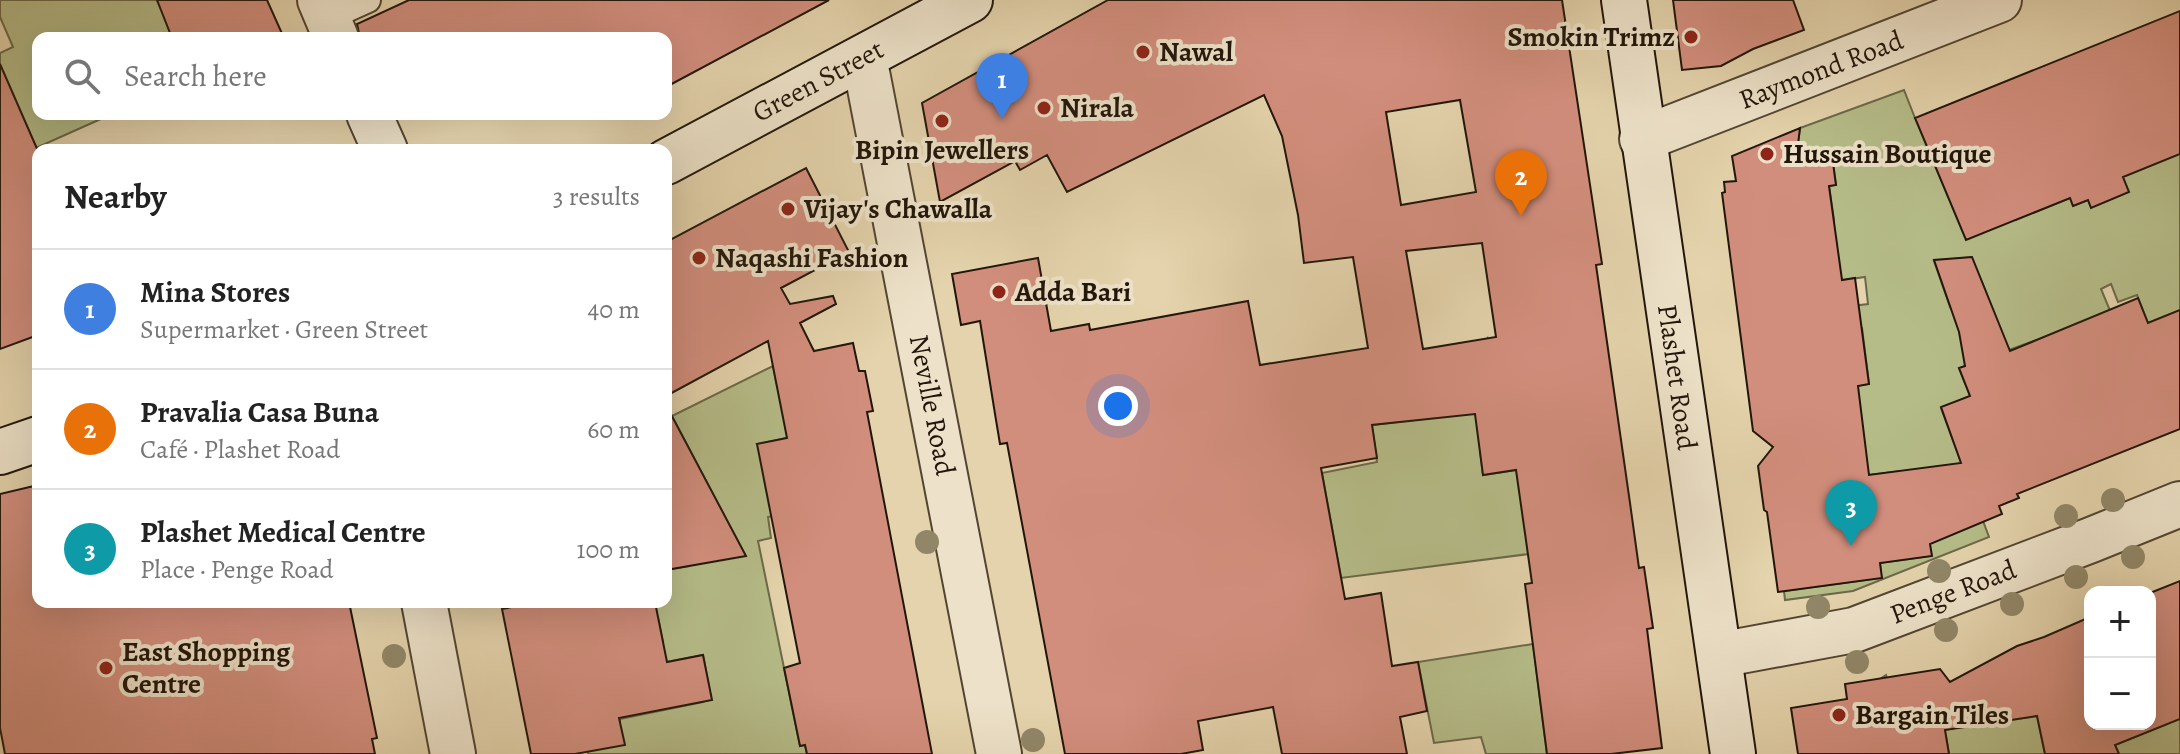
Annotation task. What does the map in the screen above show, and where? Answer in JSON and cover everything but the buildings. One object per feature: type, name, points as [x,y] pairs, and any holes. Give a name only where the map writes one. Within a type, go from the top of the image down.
[{"type":"street","name":"Green Street","points":[[672,159],[970,0]]},
{"type":"street","name":"Plashet Road","points":[[1624,0],[1733,754]]},
{"type":"street","name":"Raymond Road","points":[[1642,139],[1999,0]]},
{"type":"street","name":"Neville Road","points":[[864,57],[999,754]]},
{"type":"street","points":[[372,120],[382,144]]},
{"type":"street","points":[[0,452],[32,441]]},
{"type":"street","name":"Penge Road","points":[[1719,655],[1854,630],[2180,504]]},
{"type":"street","points":[[425,608],[453,754]]},
{"type":"lane","points":[[328,19],[368,0]]},
{"type":"green space","points":[[0,0],[157,0],[171,30],[177,32],[32,32],[32,120],[99,120],[45,144],[34,144],[0,67],[0,53],[13,47],[0,17]]},
{"type":"green space","points":[[1904,90],[1915,118],[2004,191],[2016,220],[2070,198],[2073,206],[2088,200],[2091,207],[2180,119],[2180,310],[2148,323],[2137,295],[2118,302],[2111,284],[2101,289],[2111,313],[1959,368],[1970,396],[1941,408],[1989,537],[1853,591],[1785,600],[1784,591],[1881,578],[1880,563],[1931,556],[1905,506],[1900,471],[1868,475],[1832,389],[1869,384],[1862,328],[1826,309],[1868,304],[1865,277],[1817,284],[1834,220],[1829,186],[1836,185],[1831,148],[1797,152],[1800,128]],"holes":[[[1971,257],[1986,292],[1950,307],[1934,261]]]},
{"type":"green space","points":[[1487,339],[1480,451],[1483,475],[1522,469],[1529,554],[1341,578],[1322,473],[1377,462],[1372,425],[1431,418]]},
{"type":"green space","points":[[773,366],[777,386],[811,433],[757,444],[826,505],[768,517],[771,538],[758,541],[800,746],[805,745],[807,754],[588,754],[620,719],[711,698],[703,655],[574,680],[663,642],[658,618],[647,619],[645,608],[672,608],[672,569],[689,566],[724,515],[672,416]]},
{"type":"green space","points":[[1533,644],[1547,754],[1486,754],[1481,737],[1434,743],[1418,662]]},
{"type":"green space","points":[[1886,675],[1907,735],[2037,716],[2045,754],[1949,754],[1946,737],[1858,751],[1854,727],[1886,722],[1880,679]]},
{"type":"green space","points":[[2180,690],[2180,754],[2119,754],[2115,745],[2167,724]]},
{"type":"place","name":"Smokin Trimz","points":[[1691,37]]},
{"type":"place","name":"Nawal","points":[[1143,52]]},
{"type":"place","name":"Nirala","points":[[1044,108]]},
{"type":"place","name":"Mina Stores","points":[[1002,119]]},
{"type":"place","name":"Bipin Jewellers","points":[[942,121]]},
{"type":"place","name":"Hussain Boutique","points":[[1767,154]]},
{"type":"place","name":"Vijay's Chawalla","points":[[788,209]]},
{"type":"place","name":"Pravalia Casa Buna","points":[[1521,216]]},
{"type":"place","name":"Naqashi Fashion","points":[[699,258]]},
{"type":"place","name":"Adda Bari","points":[[999,292]]},
{"type":"place","name":"Plashet Medical Centre","points":[[1851,546]]},
{"type":"place","name":"East Shopping Centre","points":[[106,668]]},
{"type":"place","name":"Bargain Tiles","points":[[1839,715]]}]
